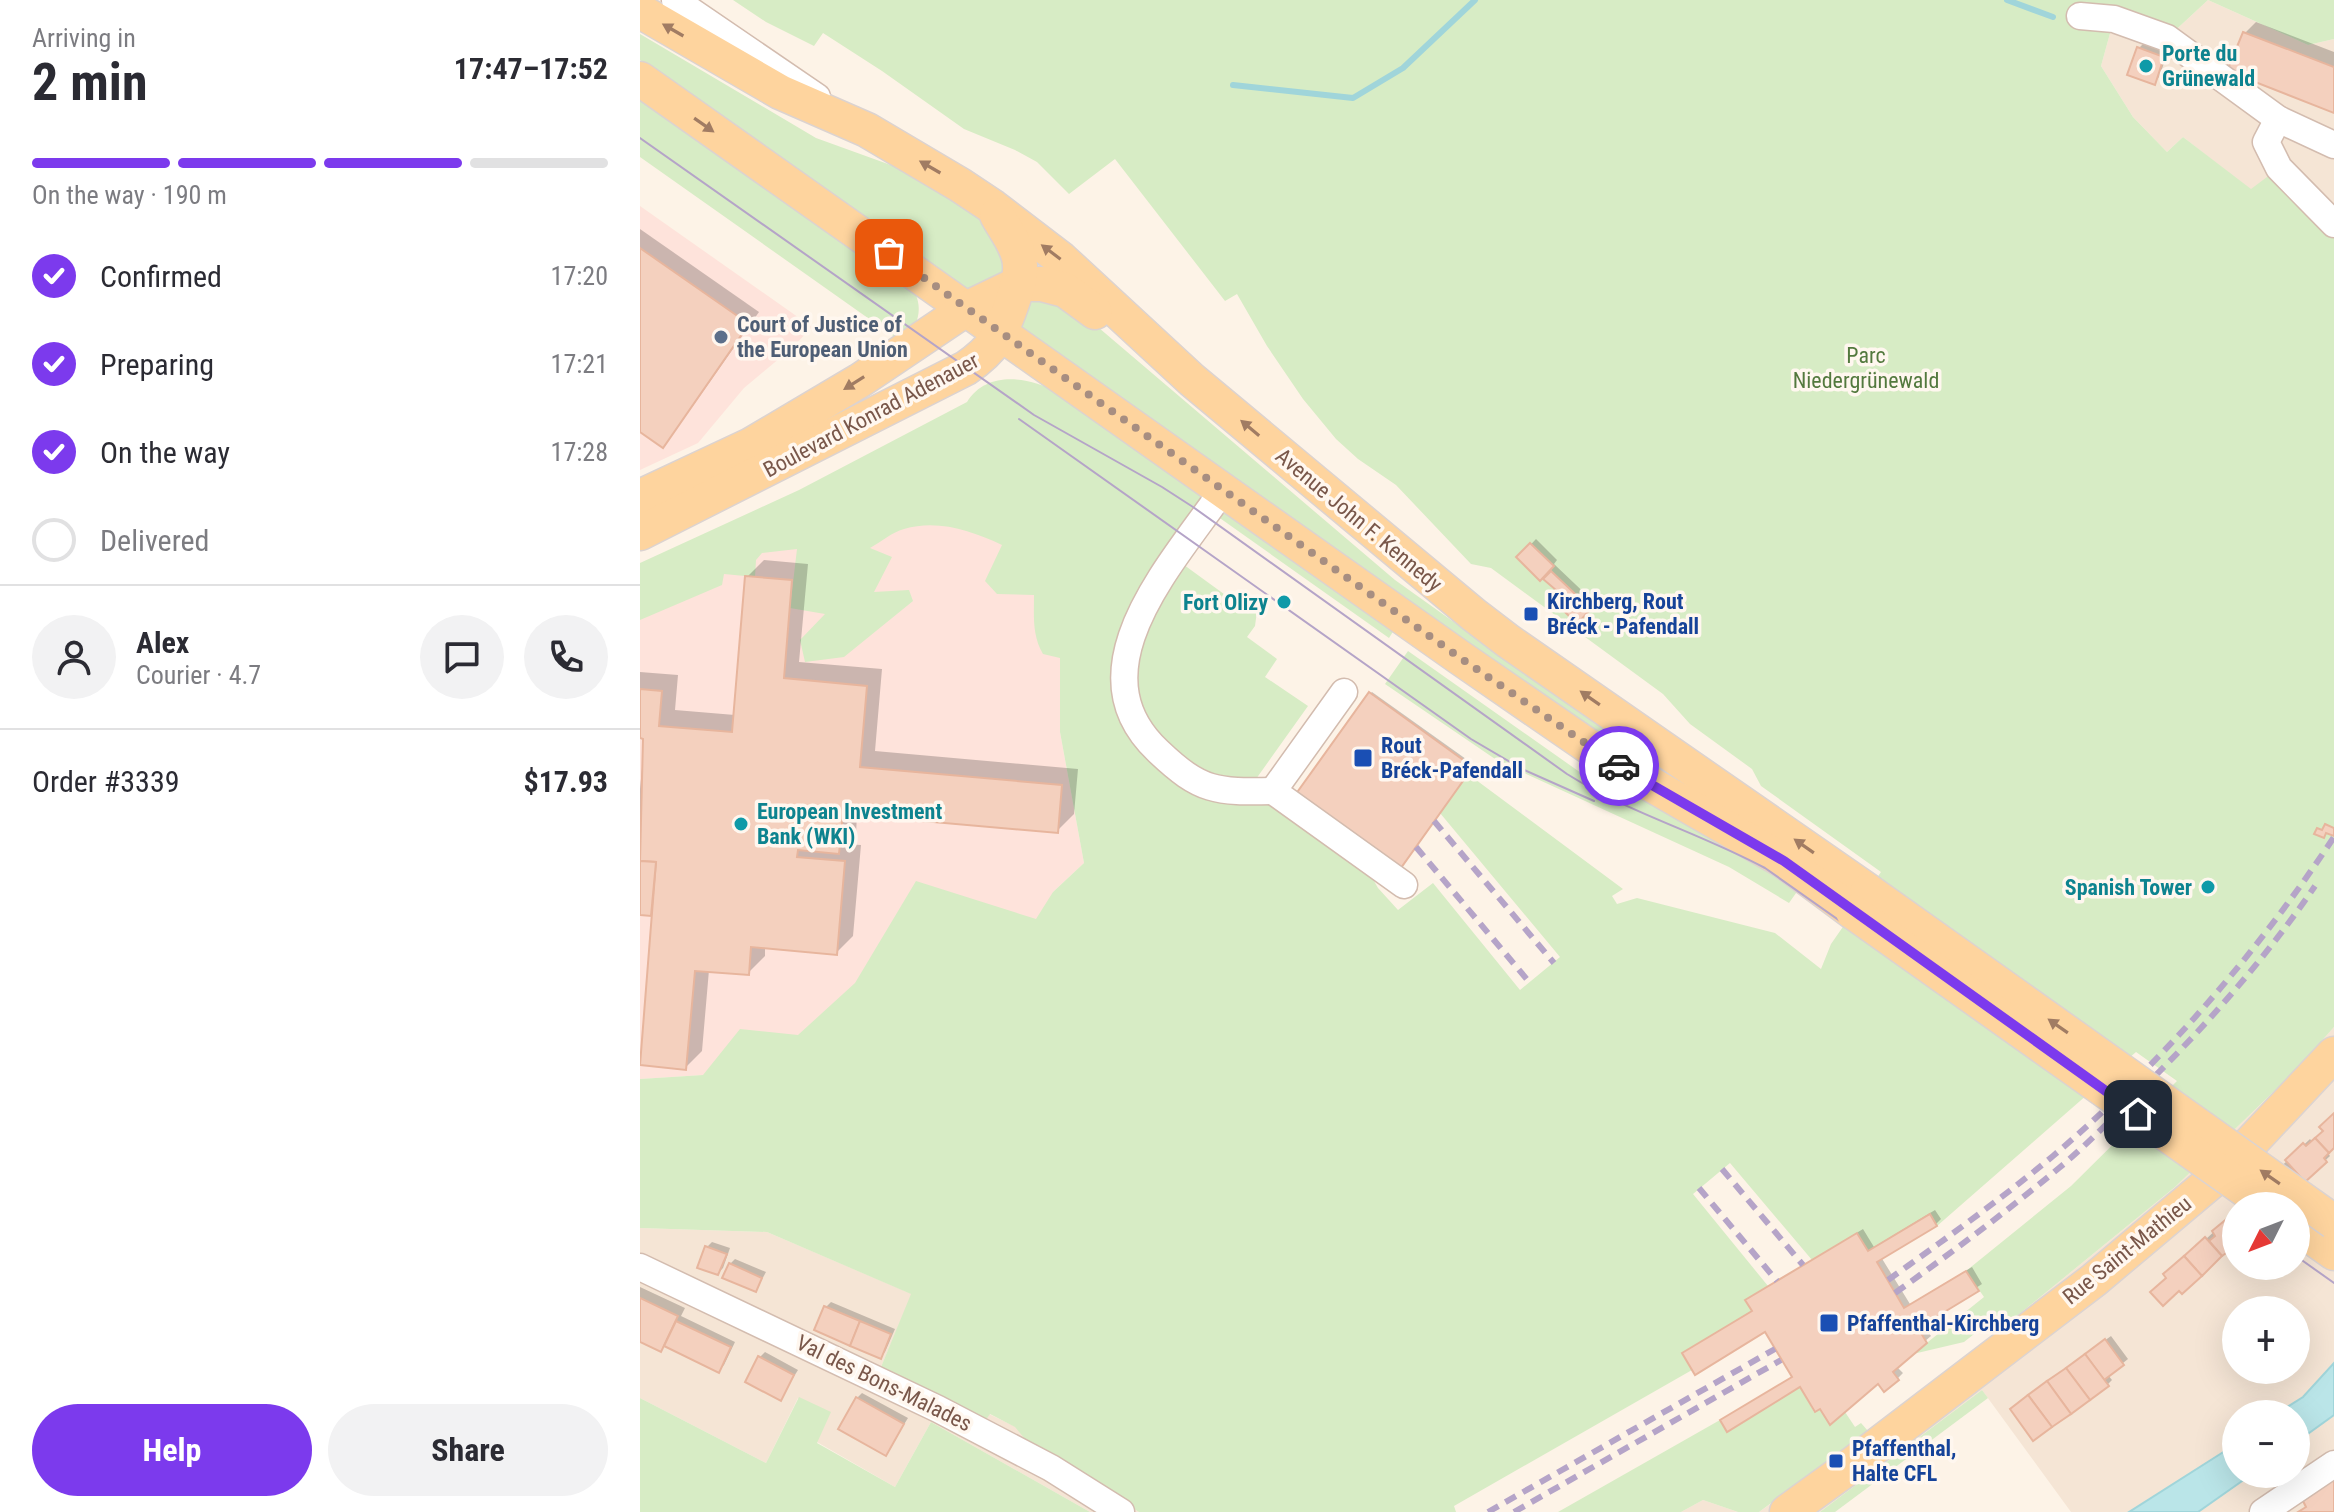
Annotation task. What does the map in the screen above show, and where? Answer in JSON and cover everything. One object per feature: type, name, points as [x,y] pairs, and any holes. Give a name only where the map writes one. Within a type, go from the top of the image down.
[{"type":"main road","name":"Avenue John F. Kennedy","points":[[640,11],[780,92],[867,130],[993,207],[1061,259],[1192,380],[1508,641],[1861,901]]},
{"type":"main road","name":"Avenue John F. Kennedy","points":[[640,79],[1607,759],[1784,861],[1861,901]]},
{"type":"main road","points":[[993,207],[1017,251],[1020,266],[1018,284],[1042,284],[1065,290],[1192,380]]},
{"type":"main road","name":"Boulevard Konrad Adenauer","points":[[640,497],[751,445],[859,381],[966,309],[1018,284]]},
{"type":"main road","name":"Boulevard Konrad Adenauer","points":[[640,533],[966,368],[984,356],[1002,335],[1018,284]]},
{"type":"main road","points":[[1861,901],[2249,1192]]},
{"type":"main road","points":[[1861,901],[2334,1222]]},
{"type":"main road","name":"Rue Saint-Mathieu","points":[[1787,1512],[2094,1280],[2154,1230],[2226,1169],[2334,1054]]},
{"type":"main road","points":[[2310,1236],[2334,1253]]},
{"type":"street","name":"Avenue John F. Kennedy","points":[[675,0],[867,130]]},
{"type":"street","points":[[2080,16],[2114,19],[2167,38],[2278,119],[2334,145]]},
{"type":"street","points":[[2278,119],[2266,142],[2279,168],[2334,224]]},
{"type":"street","points":[[1223,490],[1143,611],[1128,644],[1123,668],[1124,694],[1131,717],[1145,739],[1203,786],[1226,792],[1273,791],[1404,885]]},
{"type":"street","points":[[1273,791],[1344,692]]},
{"type":"street","name":"Val des Bons-Malades","points":[[640,1267],[938,1409],[1051,1468],[1121,1512]]},
{"type":"street","points":[[2263,1512],[2334,1464]]},
{"type":"shaded area","points":[[2208,0],[2308,45],[2334,39],[2334,224],[2251,190],[2183,137],[2167,152],[2133,117],[2101,66],[2114,19],[2167,38]]},
{"type":"shaded area","name":"Court of Justice of the European Union","points":[[640,206],[812,327],[744,388],[698,443],[640,470]]},
{"type":"shaded area","points":[[933,492],[1067,587],[1060,732],[1084,863],[1053,892],[1015,1011],[703,1075],[640,1079],[640,572]]},
{"type":"shaded area","points":[[2334,1027],[2334,1363],[2303,1398],[2222,1400],[2222,1453],[2129,1512],[2071,1512],[1982,1390],[1820,1512],[1759,1512],[2001,1329],[2175,1187],[2295,1071]]},
{"type":"shaded area","points":[[640,1228],[767,1232],[912,1294],[881,1367],[985,1421],[989,1414],[1016,1427],[1030,1445],[1139,1512],[1090,1512],[931,1422],[895,1487],[817,1442],[798,1398],[766,1463],[640,1398]]},
{"type":"shaded area","points":[[2334,1415],[2334,1512],[2198,1512],[2232,1488],[2310,1488],[2310,1432]]},
{"type":"shaded area","points":[[1703,1500],[1738,1512],[1681,1512]]},
{"type":"green space","name":"Parc Niedergrünewald","points":[[733,0],[2208,0],[2167,38],[2114,19],[2101,66],[2133,117],[2167,152],[2183,137],[2251,189],[2279,168],[2334,224],[2334,1027],[2295,1071],[2175,1187],[2001,1329],[1993,1319],[1964,1342],[1913,1354],[1984,1297],[1966,1271],[2071,1186],[2177,1081],[2136,1052],[1937,1226],[1929,1214],[1868,1251],[1857,1233],[1812,1260],[1730,1163],[1693,1194],[1768,1286],[1746,1300],[1752,1311],[1682,1353],[1692,1370],[1454,1506],[1456,1512],[1139,1512],[1030,1445],[1015,1427],[990,1414],[985,1421],[881,1367],[911,1294],[767,1232],[640,1228],[640,1079],[703,1075],[740,1029],[798,1035],[855,983],[916,881],[1036,919],[1053,892],[1084,863],[1060,732],[1060,658],[1043,654],[1039,647],[1034,625],[1034,595],[997,594],[985,581],[1002,545],[967,531],[929,525],[900,530],[870,548],[892,557],[874,592],[909,590],[913,601],[844,657],[805,662],[800,640],[825,614],[790,608],[797,549],[762,553],[756,560],[755,577],[724,574],[722,585],[640,620],[640,563],[799,490],[967,402],[975,392],[997,381],[1021,380],[1057,392],[1394,630],[1389,638],[1200,504],[1169,554],[1239,605],[1248,605],[1257,611],[1255,626],[1247,637],[1277,659],[1265,677],[1308,706],[1256,779],[1267,797],[1362,860],[1378,888],[1398,910],[1433,883],[1520,990],[1560,957],[1440,813],[1468,774],[1623,889],[1612,896],[1617,904],[1637,898],[1775,933],[1821,969],[1831,944],[1881,872],[1761,786],[1752,769],[1690,724],[1663,694],[1491,568],[1471,564],[1396,485],[1358,459],[1336,439],[1303,399],[1237,294],[1225,301],[1115,159],[1069,194],[1037,162],[964,129],[823,33],[814,46],[766,22]]},
{"type":"green space","points":[[2208,0],[2334,0],[2334,39],[2308,45]]},
{"type":"green space","points":[[640,34],[816,138],[910,172],[976,212],[995,232],[1006,269],[973,292],[967,290],[640,60]]},
{"type":"green space","points":[[640,95],[915,292],[919,309],[915,326],[911,324],[899,340],[640,157]]},
{"type":"green space","points":[[1041,299],[1059,302],[1092,322],[1395,580],[1636,752],[1688,777],[1733,807],[1658,778],[1023,329],[1024,309]]},
{"type":"green space","points":[[1408,651],[1591,780],[1617,794],[1623,785],[1801,886],[1789,903],[1729,867],[1498,761],[1385,684]]},
{"type":"green space","points":[[1800,1387],[1814,1412],[1820,1409],[1845,1412],[1855,1427],[1861,1423],[1868,1431],[1759,1512],[1738,1512],[1703,1500],[1681,1512],[1558,1512],[1720,1420],[1727,1431]]},
{"type":"green space","points":[[1982,1390],[1988,1398],[1835,1512],[1820,1512]]},
{"type":"green space","points":[[799,1397],[831,1412],[817,1443],[895,1487],[931,1422],[1090,1512],[640,1512],[640,1398],[766,1463]]},
{"type":"water","points":[[2334,1363],[2334,1415],[2310,1432],[2310,1400],[2298,1400]]},
{"type":"water","points":[[2222,1453],[2222,1488],[2232,1488],[2198,1512],[2129,1512]]},
{"type":"building","points":[[2243,32],[2334,67],[2334,113],[2227,71]]},
{"type":"building","name":"Porte du Grünewald","points":[[2137,47],[2164,57],[2155,85],[2127,75]]},
{"type":"building","points":[[640,248],[749,324],[663,448],[640,432]]},
{"type":"building","points":[[1530,543],[1554,566],[1540,581],[1516,557]]},
{"type":"building","points":[[1551,571],[1591,609],[1577,624],[1550,597],[1556,590],[1543,579]]},
{"type":"building","name":"European Investment Bank (WKI)","points":[[745,576],[792,580],[784,678],[867,686],[860,767],[1062,785],[1058,833],[843,814],[839,854],[798,850],[797,857],[845,861],[837,955],[751,947],[749,975],[695,971],[686,1070],[640,1065],[656,862],[640,861],[643,739],[640,738],[640,689],[662,691],[659,726],[732,732]]},
{"type":"building","points":[[1369,692],[1473,767],[1398,872],[1293,798]]},
{"type":"building","points":[[2325,824],[2334,828],[2334,836],[2326,833],[2324,838],[2314,834],[2317,828],[2322,830]]},
{"type":"building","points":[[640,861],[656,862],[651,916],[640,915]]},
{"type":"building","points":[[2334,1113],[2334,1148],[2329,1153],[2315,1138],[2323,1131],[2319,1127]]},
{"type":"building","points":[[2315,1138],[2329,1153],[2324,1158],[2327,1162],[2305,1182],[2285,1160],[2303,1143],[2306,1146]]},
{"type":"building","points":[[1930,1214],[1937,1226],[1877,1262],[1904,1308],[1966,1271],[1979,1291],[1918,1328],[1927,1343],[1893,1372],[1899,1380],[1884,1392],[1878,1384],[1830,1425],[1820,1409],[1815,1412],[1800,1387],[1727,1432],[1720,1420],[1792,1377],[1765,1332],[1695,1375],[1682,1353],[1752,1311],[1745,1300],[1857,1233],[1868,1251]]},
{"type":"building","points":[[2222,1223],[2222,1256],[2209,1241],[2215,1236],[2212,1231]]},
{"type":"building","points":[[2205,1237],[2222,1256],[2202,1276],[2184,1256]]},
{"type":"building","points":[[705,1246],[727,1254],[718,1275],[697,1268]]},
{"type":"building","points":[[2184,1256],[2202,1276],[2163,1306],[2150,1292],[2166,1278],[2163,1274]]},
{"type":"building","points":[[729,1263],[762,1278],[756,1292],[722,1278]]},
{"type":"building","points":[[640,1298],[678,1316],[661,1352],[640,1342]]},
{"type":"building","points":[[824,1306],[860,1321],[850,1346],[814,1330]]},
{"type":"building","points":[[676,1321],[731,1347],[719,1373],[664,1346]]},
{"type":"building","points":[[860,1321],[891,1334],[881,1359],[850,1346]]},
{"type":"building","points":[[2105,1339],[2124,1365],[2104,1380],[2085,1354]]},
{"type":"building","points":[[2085,1354],[2109,1386],[2090,1400],[2066,1368]]},
{"type":"building","points":[[758,1356],[794,1375],[781,1401],[745,1382]]},
{"type":"building","points":[[2066,1368],[2090,1400],[2071,1414],[2047,1381]]},
{"type":"building","points":[[2047,1381],[2071,1414],[2052,1427],[2028,1395]]},
{"type":"building","points":[[2028,1395],[2052,1427],[2033,1441],[2010,1409]]},
{"type":"building","points":[[856,1397],[904,1424],[886,1456],[838,1429]]},
{"type":"building","points":[[2334,1479],[2334,1512],[2298,1512],[2306,1507],[2303,1501]]},
{"type":"waterway","points":[[1233,85],[1353,98],[1403,68],[1475,0]]},
{"type":"waterway","points":[[2007,0],[2053,17]]},
{"type":"tram line","points":[[640,138],[1034,415],[1193,507],[1567,774],[1615,800],[1765,868],[2224,1192]]},
{"type":"tram line","points":[[1019,419],[1471,739],[1522,769],[1594,801]]},
{"type":"tram line","points":[[2310,1266],[2334,1283]]},
{"type":"railway","points":[[1434,821],[1554,963]]},
{"type":"railway","points":[[1888,1280],[1972,1220],[2053,1156],[2132,1084],[2239,966],[2334,837]]},
{"type":"railway","points":[[1416,847],[1530,983]]},
{"type":"railway","points":[[1895,1293],[2019,1200],[2089,1141],[2209,1019],[2275,941],[2315,886]]},
{"type":"railway","points":[[1722,1169],[1803,1265]]},
{"type":"railway","points":[[1699,1188],[1777,1281]]},
{"type":"railway","points":[[1488,1512],[1775,1349]]},
{"type":"railway","points":[[1514,1512],[1781,1360]]},
{"type":"way so far","points":[[889,253],[1459,657],[1619,766]]},
{"type":"place","name":"Porte du Grünewald","points":[[2146,66]]},
{"type":"place","name":"Court of Justice of the European Union","points":[[721,337]]},
{"type":"place","name":"Fort Olizy","points":[[1284,602]]},
{"type":"place","name":"Kirchberg, Rout Bréck - Pafendall","points":[[1531,614]]},
{"type":"place","name":"Rout Bréck-Pafendall","points":[[1363,758]]},
{"type":"place","name":"European Investment Bank (WKI)","points":[[741,824]]},
{"type":"place","name":"Spanish Tower","points":[[2208,887]]},
{"type":"place","name":"Pfaffenthal-Kirchberg","points":[[1829,1323]]},
{"type":"place","name":"Pfaffenthal, Halte CFL","points":[[1836,1461]]},
{"type":"route","points":[[1619,766],[1784,861],[2138,1114]]}]
